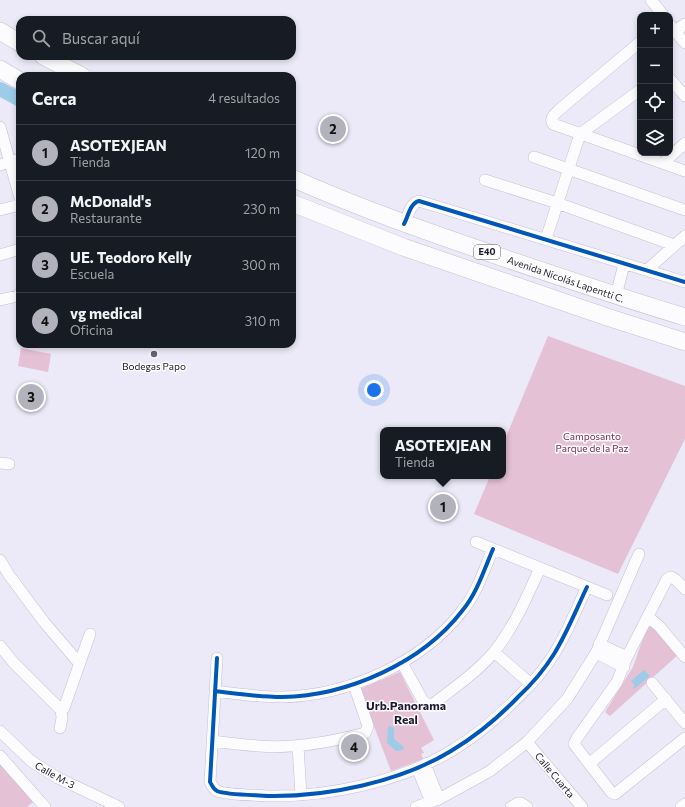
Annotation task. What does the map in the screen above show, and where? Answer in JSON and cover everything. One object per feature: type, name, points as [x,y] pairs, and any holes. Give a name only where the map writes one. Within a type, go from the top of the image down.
[{"type":"highway","points":[[0,31],[16,41]]},
{"type":"highway","points":[[51,60],[74,72]]},
{"type":"highway","points":[[0,69],[16,79]]},
{"type":"highway","name":"Avenida Nicolás Lapentti C.","points":[[296,180],[404,224],[616,296],[685,317]]},
{"type":"highway","name":"E40","points":[[296,205],[404,247],[607,317],[685,342]]},
{"type":"street","points":[[651,0],[661,12]]},
{"type":"street","points":[[685,24],[673,28],[685,43]]},
{"type":"street","points":[[637,46],[559,110],[552,118],[551,122],[580,134],[685,171]]},
{"type":"street","points":[[673,82],[685,96]]},
{"type":"street","points":[[546,239],[580,134],[637,92]]},
{"type":"street","points":[[0,127],[16,184]]},
{"type":"street","points":[[663,163],[685,143]]},
{"type":"street","points":[[534,157],[685,210]]},
{"type":"street","points":[[485,180],[557,202],[674,245]]},
{"type":"street","points":[[404,224],[413,204],[419,201],[685,282]]},
{"type":"street","points":[[0,210],[16,205]]},
{"type":"street","points":[[647,270],[685,236]]},
{"type":"street","points":[[0,255],[16,250]]},
{"type":"street","points":[[616,296],[624,264]]},
{"type":"street","points":[[0,300],[16,296]]},
{"type":"street","points":[[476,542],[607,595]]},
{"type":"street","points":[[215,691],[251,696],[283,697],[312,694],[354,684],[402,663],[438,638],[463,611],[475,592],[494,549]]},
{"type":"street","points":[[416,807],[435,801],[490,771],[528,742],[567,699],[598,649],[640,554]]},
{"type":"street","points":[[0,560],[9,575],[44,622],[79,663]]},
{"type":"street","points":[[402,663],[423,701],[427,704],[433,704],[466,679],[494,652],[515,622],[540,568]]},
{"type":"street","points":[[685,589],[676,580],[671,578],[667,579],[617,682],[575,742],[575,746],[613,794],[617,794],[685,738]]},
{"type":"street","points":[[217,658],[210,782],[218,792],[250,795],[301,795],[353,787],[379,781],[421,766],[450,751],[474,736],[506,710],[531,684],[553,655],[567,631],[587,587]]},
{"type":"street","points":[[648,617],[659,626],[685,656]]},
{"type":"street","points":[[61,709],[64,708],[90,634]]},
{"type":"street","points":[[0,646],[13,662],[61,709],[62,718],[60,728]]},
{"type":"street","points":[[598,649],[626,662]]},
{"type":"street","points":[[494,652],[531,684]]},
{"type":"street","points":[[652,683],[685,723]]},
{"type":"street","points":[[212,741],[260,746],[298,746],[334,741],[366,733],[368,726],[354,684]]},
{"type":"street","points":[[589,764],[666,699]]},
{"type":"street","name":"Calle M-3","points":[[0,731],[31,761],[58,778],[116,807]]},
{"type":"street","name":"Calle Cuarta","points":[[528,742],[582,807]]},
{"type":"street","points":[[298,746],[301,795]]},
{"type":"street","points":[[0,756],[45,807]]},
{"type":"street","points":[[17,775],[31,761]]},
{"type":"street","points":[[421,766],[435,801]]},
{"type":"street","points":[[511,807],[521,803],[527,807]]},
{"type":"street","points":[[681,807],[685,804]]},
{"type":"green space","name":"Camposanto Parque de la Paz","points":[[548,336],[685,386],[685,439],[618,574],[474,514],[489,479],[506,479],[506,437]]},
{"type":"green space","points":[[21,348],[51,354],[48,372],[18,366]]},
{"type":"green space","points":[[650,626],[653,626],[678,655],[610,716],[605,712],[633,667],[641,644]]},
{"type":"green space","points":[[400,672],[434,740],[421,748],[424,753],[421,754],[423,759],[391,771],[360,689]]},
{"type":"green space","points":[[0,759],[33,802],[27,807],[0,807]]},
{"type":"water","points":[[644,670],[650,676],[634,689],[633,687],[635,686],[631,681]]},
{"type":"water","points":[[390,726],[394,728],[394,739],[404,747],[403,750],[396,751],[387,743],[388,727]]},
{"type":"waterway","points":[[0,89],[16,98]]},
{"type":"cycle path","points":[[404,224],[411,207],[419,201],[685,282]]},
{"type":"cycle path","points":[[215,691],[282,697],[307,695],[357,683],[405,661],[445,630],[462,611],[472,597],[493,549]]},
{"type":"cycle path","points":[[217,658],[210,782],[214,789],[221,792],[242,795],[291,796],[314,794],[362,786],[386,779],[431,762],[451,751],[487,726],[529,687],[546,666],[563,638],[587,587]]},
{"type":"place","name":"McDonald's","points":[[333,129]]},
{"type":"place","name":"Bodegas Papo","points":[[154,354]]},
{"type":"place","name":"UE. Teodoro Kelly","points":[[31,397]]},
{"type":"place","name":"ASOTEXJEAN","points":[[443,507]]},
{"type":"place","name":"vg medical","points":[[354,747]]},
{"type":"district","name":"Urb.Panorama Real","points":[[406,713]]}]
